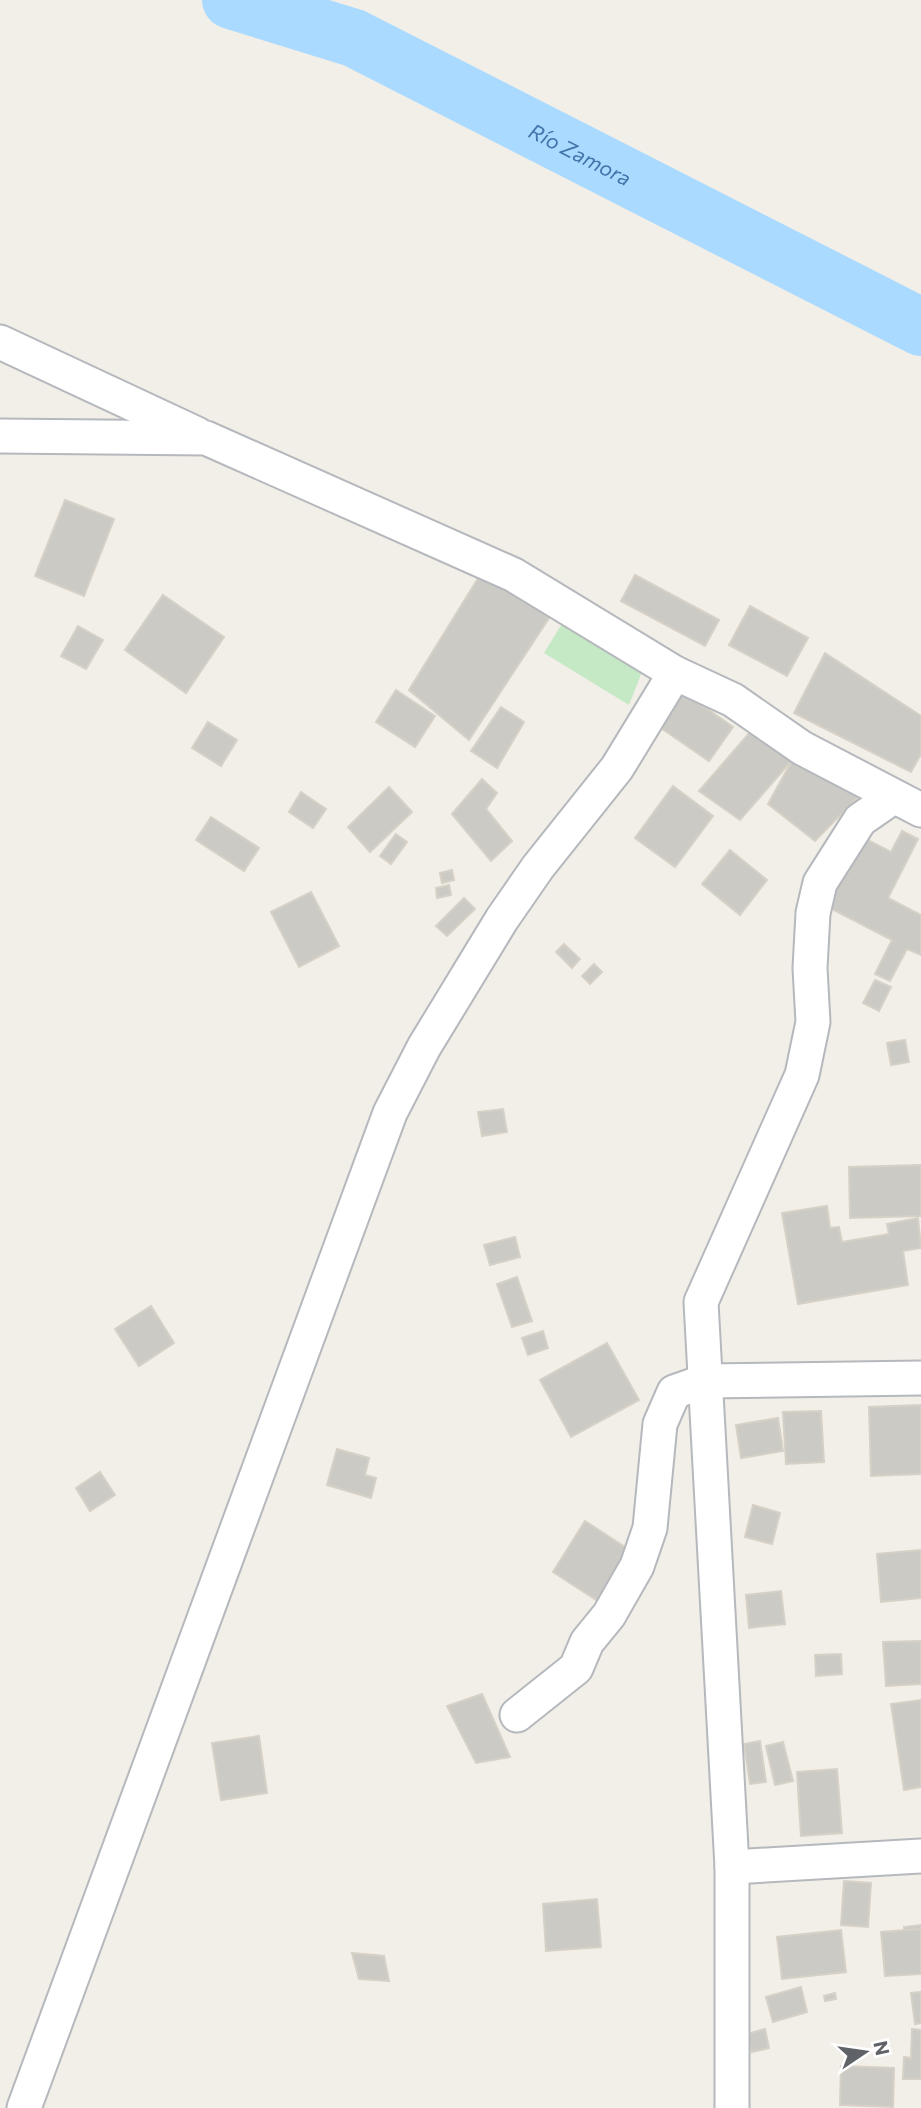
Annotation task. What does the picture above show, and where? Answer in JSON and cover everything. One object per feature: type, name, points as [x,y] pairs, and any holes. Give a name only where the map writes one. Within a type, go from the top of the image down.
[{"type":"street","points":[[0,342],[206,438],[514,575],[675,673],[733,700],[802,748],[907,804]]},
{"type":"street","points":[[0,436],[206,438]]},
{"type":"street","points":[[24,2108],[390,1113],[424,1047],[495,930],[538,867],[617,768],[675,673]]},
{"type":"street","points":[[732,2108],[732,1867],[701,1302],[802,1075],[813,1022],[810,968],[812,927],[820,883],[860,820],[907,804]]},
{"type":"street","points":[[517,1715],[576,1668],[587,1642],[609,1615],[637,1566],[650,1528],[660,1424],[674,1392],[705,1381],[921,1378]]},
{"type":"street","points":[[732,1867],[921,1856]]},
{"type":"green space","points":[[565,619],[643,669],[629,705],[544,653]]},
{"type":"building","points":[[65,500],[114,519],[84,596],[35,576]]},
{"type":"building","points":[[480,575],[551,615],[469,740],[409,690]]},
{"type":"building","points":[[635,575],[719,620],[705,646],[621,601]]},
{"type":"building","points":[[163,595],[224,637],[186,693],[125,650]]},
{"type":"building","points":[[750,606],[808,638],[787,676],[729,645]]},
{"type":"building","points":[[78,626],[103,640],[86,669],[61,656]]},
{"type":"building","points":[[825,653],[921,716],[921,754],[911,772],[794,713]]},
{"type":"building","points":[[396,690],[435,716],[415,747],[376,722]]},
{"type":"building","points":[[682,691],[733,727],[709,761],[658,726]]},
{"type":"building","points":[[501,707],[524,722],[497,768],[471,751]]},
{"type":"building","points":[[208,722],[237,740],[221,766],[192,748]]},
{"type":"building","points":[[751,731],[793,759],[740,820],[699,791]]},
{"type":"building","points":[[793,759],[860,795],[815,841],[768,804]]},
{"type":"building","points":[[482,779],[497,793],[486,809],[512,841],[491,861],[452,814]]},
{"type":"building","points":[[673,786],[713,816],[675,867],[635,838]]},
{"type":"building","points":[[389,787],[412,812],[370,852],[348,827]]},
{"type":"building","points":[[301,792],[326,809],[313,828],[289,812]]},
{"type":"building","points":[[211,817],[259,848],[244,871],[196,840]]},
{"type":"building","points":[[902,831],[918,839],[888,898],[921,915],[921,955],[907,949],[890,981],[875,974],[892,940],[828,907],[864,838],[891,852]]},
{"type":"building","points":[[396,834],[407,842],[391,864],[380,856]]},
{"type":"building","points":[[730,850],[767,880],[740,915],[702,884]]},
{"type":"building","points":[[452,870],[454,880],[442,883],[440,873]]},
{"type":"building","points":[[449,885],[451,895],[437,898],[436,888]]},
{"type":"building","points":[[311,892],[339,946],[299,967],[271,912]]},
{"type":"building","points":[[464,898],[475,909],[447,936],[436,926]]},
{"type":"building","points":[[564,944],[580,959],[572,968],[556,952]]},
{"type":"building","points":[[594,964],[602,972],[590,984],[582,976]]},
{"type":"building","points":[[875,980],[891,987],[879,1011],[863,1003]]},
{"type":"building","points":[[905,1040],[909,1062],[891,1065],[887,1043]]},
{"type":"building","points":[[503,1109],[507,1132],[482,1136],[478,1112]]},
{"type":"building","points":[[921,1165],[921,1216],[850,1218],[849,1167]]},
{"type":"building","points":[[827,1206],[830,1228],[839,1227],[842,1242],[889,1234],[887,1224],[918,1218],[921,1248],[903,1251],[908,1285],[798,1304],[782,1213]]},
{"type":"building","points":[[515,1237],[520,1257],[490,1265],[484,1245]]},
{"type":"building","points":[[517,1277],[532,1321],[512,1327],[497,1284]]},
{"type":"building","points":[[151,1306],[174,1343],[139,1366],[115,1329]]},
{"type":"building","points":[[543,1331],[548,1348],[528,1355],[522,1338]]},
{"type":"building","points":[[607,1343],[639,1400],[571,1437],[540,1380]]},
{"type":"building","points":[[921,1405],[921,1474],[871,1476],[869,1407]]},
{"type":"building","points":[[821,1411],[824,1462],[786,1464],[783,1412]]},
{"type":"building","points":[[778,1418],[783,1451],[741,1458],[736,1425]]},
{"type":"building","points":[[337,1449],[369,1458],[365,1475],[376,1478],[371,1498],[327,1485]]},
{"type":"building","points":[[100,1472],[115,1495],[90,1511],[76,1488]]},
{"type":"building","points":[[753,1505],[780,1513],[772,1544],[745,1537]]},
{"type":"building","points":[[585,1521],[634,1553],[601,1603],[553,1572]]},
{"type":"building","points":[[921,1550],[921,1598],[881,1602],[877,1554]]},
{"type":"building","points":[[781,1591],[785,1624],[749,1628],[746,1595]]},
{"type":"building","points":[[921,1641],[921,1684],[886,1686],[883,1642]]},
{"type":"building","points":[[841,1654],[842,1674],[816,1676],[815,1655]]},
{"type":"building","points":[[482,1694],[510,1757],[476,1763],[447,1706]]},
{"type":"building","points":[[921,1700],[921,1787],[904,1790],[891,1704]]},
{"type":"building","points":[[259,1736],[267,1793],[221,1800],[212,1743]]},
{"type":"building","points":[[760,1741],[766,1782],[750,1784],[744,1744]]},
{"type":"building","points":[[783,1742],[793,1781],[775,1785],[766,1746]]},
{"type":"building","points":[[837,1769],[842,1833],[801,1836],[797,1772]]},
{"type":"building","points":[[844,1881],[871,1883],[868,1927],[841,1925]]},
{"type":"building","points":[[597,1899],[601,1947],[546,1951],[543,1904]]},
{"type":"building","points":[[921,1925],[921,1949],[907,1950],[904,1927]]},
{"type":"building","points":[[921,1929],[921,1974],[885,1976],[881,1932]]},
{"type":"building","points":[[841,1930],[846,1972],[782,1979],[777,1937]]},
{"type":"building","points":[[352,1953],[384,1956],[389,1981],[359,1979]]},
{"type":"building","points":[[801,1987],[807,2012],[773,2022],[766,1997]]},
{"type":"building","points":[[921,1992],[921,2023],[915,2024],[911,1993]]},
{"type":"building","points":[[835,1993],[836,1999],[825,2001],[824,1996]]},
{"type":"building","points":[[765,2029],[769,2048],[752,2052],[747,2034]]},
{"type":"building","points":[[912,2029],[921,2030],[921,2079],[903,2079],[904,2057],[911,2058]]},
{"type":"building","points":[[841,2066],[894,2068],[893,2107],[840,2105]]},
{"type":"waterway","name":"Río Zamora","points":[[231,0],[354,38],[921,327]]}]
